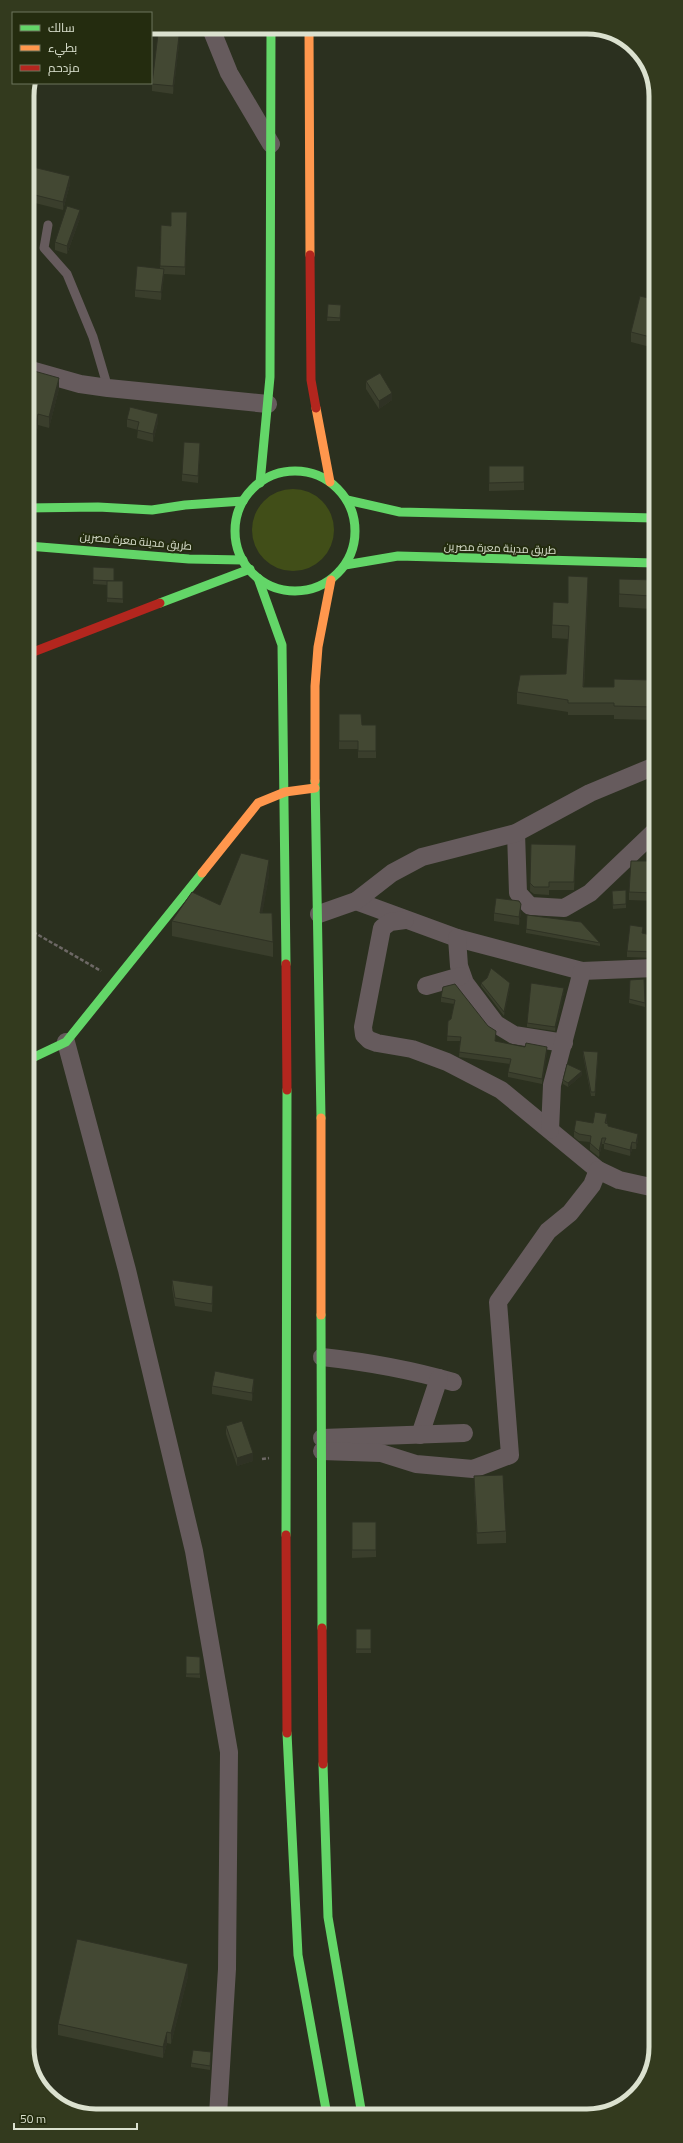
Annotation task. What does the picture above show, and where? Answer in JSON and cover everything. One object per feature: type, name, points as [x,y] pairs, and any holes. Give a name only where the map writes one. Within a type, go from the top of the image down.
[{"type":"main road","points":[[260,483],[270,377],[271,34]]},
{"type":"main road","points":[[309,34],[311,380],[330,482]]},
{"type":"main road","points":[[295,471],[313,473],[330,482],[347,500],[353,515],[355,532],[352,549],[345,565],[331,580],[312,589],[292,591],[272,586],[258,578],[243,560],[238,549],[235,533],[237,516],[243,501],[260,483],[276,474],[295,471]]},
{"type":"main road","points":[[347,500],[400,512],[649,518]]},
{"type":"main road","points":[[34,508],[98,507],[152,510],[185,505],[243,501]]},
{"type":"main road","name":"طريق مدينة معرة مصرين","points":[[34,546],[59,547],[189,559],[243,560]]},
{"type":"main road","name":"طريق مدينة معرة مصرين","points":[[345,565],[398,556],[649,563]]},
{"type":"main road","points":[[34,652],[250,569]]},
{"type":"main road","points":[[258,578],[282,645],[287,1048],[286,1705],[298,1955],[326,2109]]},
{"type":"main road","points":[[331,580],[318,647],[315,686],[315,788],[319,914],[322,1357],[322,1743],[328,1917],[361,2109]]},
{"type":"main road","points":[[34,1057],[66,1042],[251,811],[268,798],[285,792],[315,788]]},
{"type":"street","points":[[213,34],[229,73],[271,144]]},
{"type":"street","points":[[34,370],[80,384],[268,404]]},
{"type":"street","points":[[319,914],[356,901],[392,873],[422,857],[516,833],[590,793],[649,768]]},
{"type":"street","points":[[516,833],[518,893],[530,906],[564,908],[590,893],[649,840]]},
{"type":"street","points":[[356,901],[457,938],[582,971],[649,968]]},
{"type":"street","points":[[405,920],[390,922],[382,928],[378,942],[376,967],[364,1027],[364,1035],[369,1040],[377,1043],[412,1049],[440,1059],[488,1083],[501,1090],[598,1170],[619,1180],[649,1187]]},
{"type":"street","points":[[457,938],[462,976],[489,1017],[504,1030],[514,1035],[564,1043]]},
{"type":"street","points":[[550,1130],[552,1085],[582,971]]},
{"type":"street","points":[[426,986],[462,976]]},
{"type":"street","points":[[66,1042],[127,1270],[194,1551],[229,1752],[227,1969],[218,2109]]},
{"type":"street","points":[[322,1444],[381,1453],[416,1464],[473,1469],[510,1455],[498,1302],[548,1231],[570,1213],[592,1185],[598,1170]]},
{"type":"street","points":[[322,1357],[373,1362],[446,1380],[420,1435]]},
{"type":"street","points":[[322,1444],[420,1435],[464,1433]]},
{"type":"lane","points":[[48,225],[44,248],[67,274],[93,337],[108,388]]},
{"type":"path","points":[[34,933],[116,981]]},
{"type":"green space","points":[[293,489],[309,492],[322,501],[331,514],[334,530],[331,546],[322,559],[309,568],[293,571],[277,568],[264,559],[255,546],[252,530],[255,514],[264,501],[277,492]]},
{"type":"building","points":[[158,34],[179,36],[173,86],[152,84]]},
{"type":"building","points":[[34,167],[70,176],[63,202],[34,195]]},
{"type":"building","points":[[67,206],[80,210],[67,246],[55,242]]},
{"type":"building","points":[[171,212],[187,212],[185,267],[160,266],[161,225],[171,226]]},
{"type":"building","points":[[137,266],[164,269],[161,292],[135,290]]},
{"type":"building","points":[[649,293],[649,337],[631,332],[640,296],[648,298]]},
{"type":"building","points":[[328,304],[341,305],[340,318],[327,317]]},
{"type":"building","points":[[34,371],[59,378],[49,417],[38,414],[34,433]]},
{"type":"building","points":[[380,373],[392,393],[379,401],[366,381]]},
{"type":"building","points":[[130,407],[158,414],[153,434],[137,430],[139,422],[127,419]]},
{"type":"building","points":[[184,442],[200,443],[198,476],[182,474]]},
{"type":"building","points":[[489,466],[524,466],[524,482],[489,483]]},
{"type":"building","points":[[93,567],[114,568],[114,581],[93,580]]},
{"type":"building","points":[[568,576],[588,577],[583,687],[614,687],[614,679],[649,680],[649,707],[614,706],[614,703],[568,703],[568,700],[517,692],[520,675],[566,674],[569,626],[552,625],[553,602],[568,603]]},
{"type":"building","points":[[619,579],[649,580],[649,596],[619,594]]},
{"type":"building","points":[[107,581],[123,581],[123,599],[107,598]]},
{"type":"building","points":[[339,714],[361,714],[362,725],[376,725],[376,751],[358,751],[358,741],[339,741]]},
{"type":"building","points":[[531,844],[576,845],[574,882],[549,882],[549,887],[534,887],[530,883]]},
{"type":"building","points":[[241,853],[269,860],[260,913],[272,913],[273,942],[172,921],[192,892],[220,905]]},
{"type":"building","points":[[631,861],[649,861],[649,893],[629,892]]},
{"type":"building","points":[[626,890],[626,904],[613,905],[612,891]]},
{"type":"building","points":[[496,898],[519,901],[521,904],[519,917],[494,913]]},
{"type":"building","points":[[527,915],[581,922],[600,943],[526,929]]},
{"type":"building","points":[[630,925],[643,927],[642,933],[649,935],[649,952],[627,951]]},
{"type":"building","points":[[491,968],[510,983],[504,1012],[481,983],[487,978]]},
{"type":"building","points":[[644,979],[645,1003],[629,999],[630,980]]},
{"type":"building","points":[[531,983],[564,988],[555,1027],[527,1023]]},
{"type":"building","points":[[455,984],[488,1026],[496,1031],[495,1041],[525,1047],[526,1043],[547,1047],[542,1079],[508,1072],[511,1059],[459,1052],[461,1037],[447,1036],[448,1021],[451,1019],[455,1000],[441,997],[443,987]]},
{"type":"building","points":[[649,1000],[649,1012],[647,1012]]},
{"type":"building","points":[[583,1051],[598,1052],[595,1092],[591,1092]]},
{"type":"building","points":[[567,1064],[582,1071],[568,1083],[563,1080]]},
{"type":"building","points":[[595,1112],[607,1114],[605,1123],[608,1124],[608,1126],[638,1134],[636,1143],[632,1142],[630,1150],[604,1143],[606,1138],[602,1138],[599,1151],[590,1143],[591,1136],[579,1134],[574,1131],[576,1120],[593,1123]]},
{"type":"building","points":[[172,1280],[213,1286],[212,1304],[175,1298]]},
{"type":"building","points":[[215,1371],[254,1379],[252,1393],[212,1386]]},
{"type":"building","points":[[242,1421],[253,1453],[237,1458],[226,1426]]},
{"type":"building","points":[[503,1475],[506,1531],[477,1533],[474,1476]]},
{"type":"building","points":[[352,1522],[376,1522],[376,1550],[352,1550]]},
{"type":"building","points":[[356,1629],[371,1629],[371,1649],[356,1649]]},
{"type":"building","points":[[186,1656],[200,1657],[200,1674],[186,1674]]},
{"type":"building","points":[[77,1939],[188,1964],[171,2033],[167,2032],[163,2047],[58,2024]]},
{"type":"building","points":[[193,2050],[211,2052],[210,2066],[191,2063]]},
{"type":"traffic: fast","points":[[260,483],[270,377],[271,34]]},
{"type":"traffic: fast","points":[[295,471],[307,472],[318,476],[328,481],[337,489],[345,498],[350,508],[354,519],[355,531],[354,543],[350,554],[345,564],[337,573],[328,581],[318,586],[307,590],[295,591],[283,590],[272,586],[262,581],[253,573],[245,564],[240,554],[236,543],[235,531],[236,519],[240,508],[245,498],[253,489],[262,481],[272,476],[283,472],[295,471]]},
{"type":"traffic: fast","points":[[347,500],[400,512],[649,518]]},
{"type":"traffic: fast","points":[[34,508],[98,507],[152,510],[185,505],[243,501]]},
{"type":"traffic: fast","points":[[34,546],[189,559],[243,560]]},
{"type":"traffic: fast","points":[[345,565],[398,556],[649,563]]},
{"type":"traffic: fast","points":[[160,603],[250,569]]},
{"type":"traffic: fast","points":[[258,578],[282,645],[286,964]]},
{"type":"traffic: fast","points":[[315,781],[321,1118]]},
{"type":"traffic: fast","points":[[34,1057],[66,1042],[202,873]]},
{"type":"traffic: fast","points":[[286,1535],[287,1090]]},
{"type":"traffic: fast","points":[[321,1315],[322,1628]]},
{"type":"traffic: fast","points":[[287,1733],[298,1955],[326,2109]]},
{"type":"traffic: fast","points":[[323,1764],[328,1917],[361,2109]]},
{"type":"traffic: slow","points":[[309,34],[310,255]]},
{"type":"traffic: slow","points":[[316,408],[330,482]]},
{"type":"traffic: slow","points":[[315,781],[315,686],[318,647],[331,580]]},
{"type":"traffic: slow","points":[[202,873],[258,803],[285,792],[315,788]]},
{"type":"traffic: slow","points":[[321,1118],[321,1315]]},
{"type":"traffic: jam","points":[[310,255],[311,380],[316,408]]},
{"type":"traffic: jam","points":[[34,652],[160,603]]},
{"type":"traffic: jam","points":[[286,964],[287,1090]]},
{"type":"traffic: jam","points":[[286,1535],[287,1733]]},
{"type":"traffic: jam","points":[[322,1628],[323,1764]]}]
